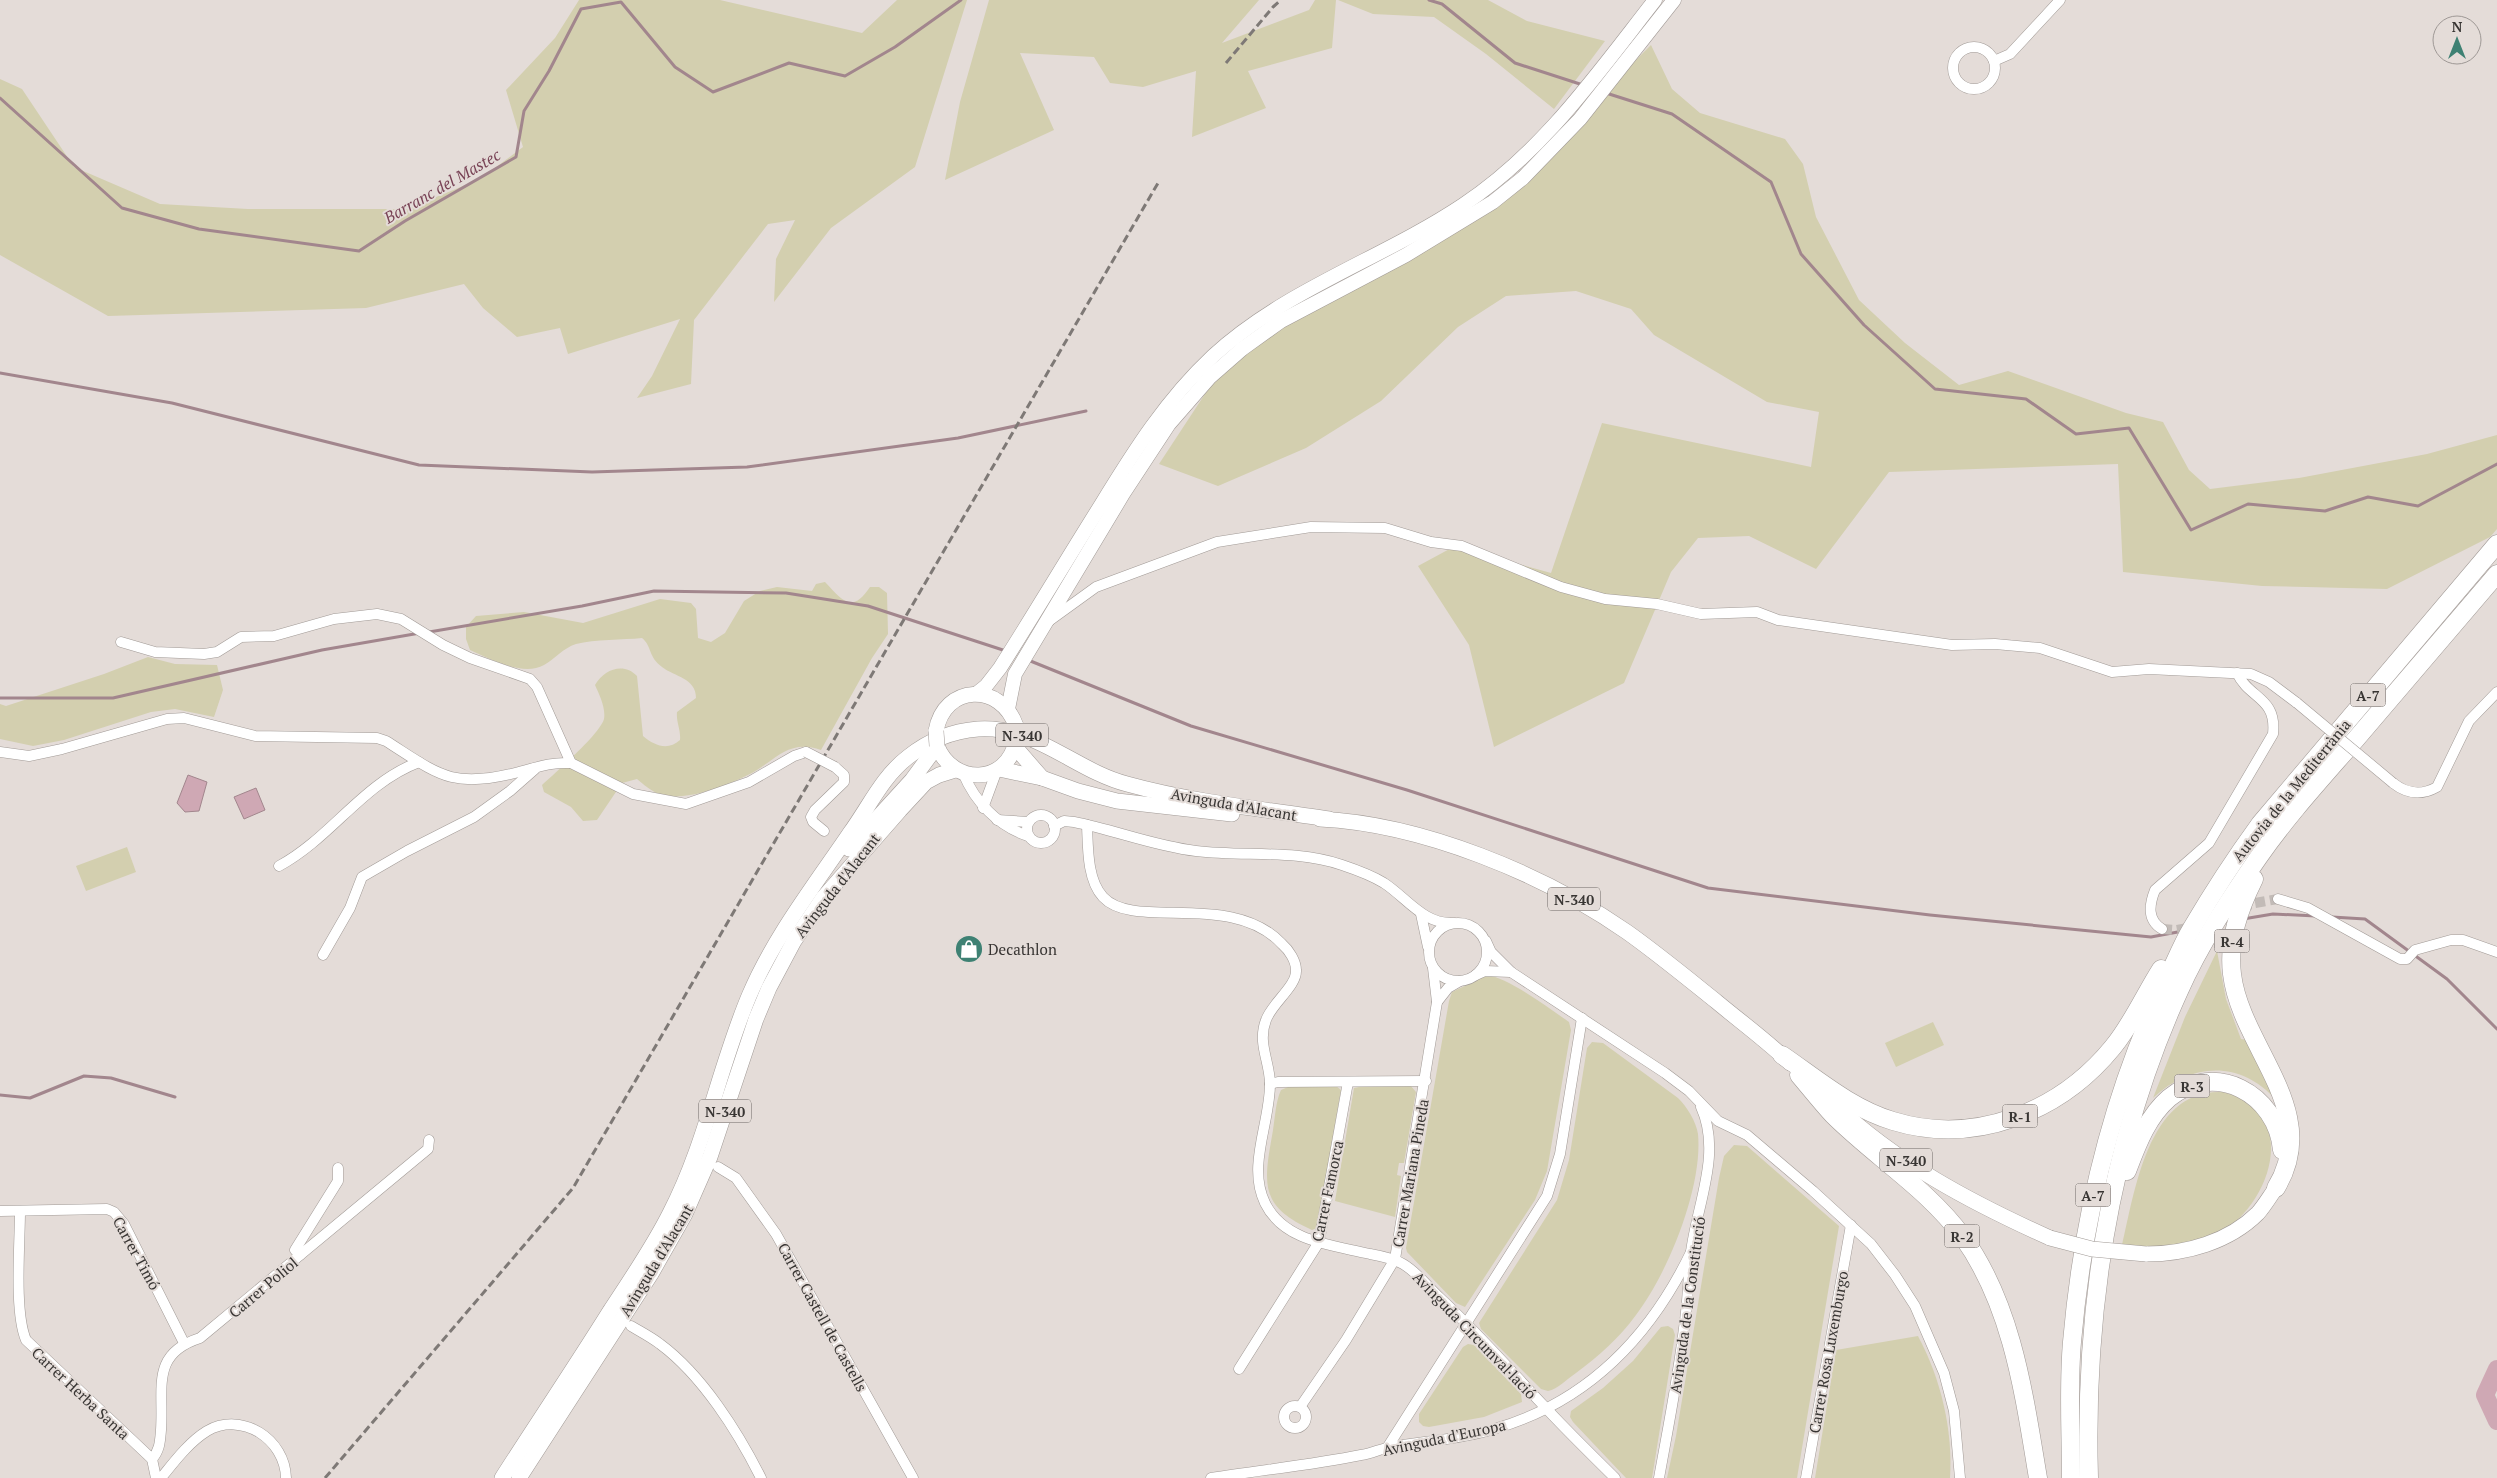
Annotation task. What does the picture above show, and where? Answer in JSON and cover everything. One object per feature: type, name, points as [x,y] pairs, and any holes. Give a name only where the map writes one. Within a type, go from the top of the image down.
[{"type":"highway","name":"Autovia de la Mediterrània","points":[[2071,1478],[2072,1343],[2088,1222],[2122,1090],[2136,1048],[2191,929],[2260,824],[2494,547]]},
{"type":"highway","name":"Autovia de la Mediterrània","points":[[2089,1478],[2090,1343],[2096,1286],[2106,1222],[2114,1180],[2146,1073],[2179,990],[2209,933],[2259,856],[2497,574]]},
{"type":"highway","name":"R-4","points":[[2276,1188],[2285,1173],[2289,1157],[2291,1133],[2288,1112],[2283,1095],[2244,1021],[2236,998],[2232,973],[2232,946],[2238,914],[2253,880],[2281,841],[2291,816]]},
{"type":"highway","name":"R-1","points":[[1782,1055],[1850,1102],[1892,1121],[1918,1127],[1951,1130],[1979,1128],[2004,1122],[2030,1112],[2057,1097],[2077,1084],[2098,1065],[2115,1045],[2171,951],[2191,929]]},
{"type":"highway","name":"R-2","points":[[1782,1055],[1833,1115],[1934,1204],[1962,1236],[1984,1271],[2000,1303],[2013,1350],[2038,1478]]},
{"type":"highway","name":"R-3","points":[[2106,1222],[2118,1203],[2140,1136],[2153,1116],[2168,1100],[2179,1091],[2194,1086],[2229,1084],[2257,1097],[2267,1108],[2280,1136],[2282,1156],[2276,1188]]},
{"type":"main road","points":[[976,694],[990,682],[1000,668],[1140,443],[1170,401],[1199,370],[1242,332],[1277,307],[1443,218],[1495,182],[1536,145],[1564,116],[1655,0]]},
{"type":"main road","points":[[1008,709],[1015,674],[1123,494],[1169,424],[1210,377],[1242,349],[1281,321],[1406,255],[1493,202],[1523,178],[1580,119],[1674,0]]},
{"type":"main road","name":"N-340","points":[[936,738],[940,717],[948,705],[961,697],[976,694],[994,698],[1008,709],[1016,738],[1042,778]]},
{"type":"main road","name":"Avinguda d'Alacant","points":[[502,1478],[631,1280],[668,1218],[696,1155],[750,995],[792,918],[807,892],[894,769],[910,755],[931,742],[964,731],[993,729],[1030,738],[1092,772],[1126,784],[1216,802],[1329,819]]},
{"type":"main road","points":[[936,738],[941,755],[959,772]]},
{"type":"main road","name":"Avinguda d'Alacant","points":[[792,918],[854,844],[912,780],[936,738]]},
{"type":"main road","name":"N-340","points":[[959,772],[981,775],[998,769],[1006,763],[1016,738]]},
{"type":"main road","name":"N-340","points":[[998,769],[1042,778],[1078,791],[1118,801],[1231,814],[1329,819],[1385,829],[1455,847],[1493,861],[1553,888],[1626,931],[1683,973],[1782,1055],[1847,1117],[1930,1177],[1988,1210],[2050,1238],[2092,1249],[2146,1254],[2184,1251],[2228,1235],[2258,1212],[2276,1188]]},
{"type":"main road","name":"Avinguda d'Alacant","points":[[519,1478],[651,1274],[682,1221],[710,1157],[756,1019],[772,982],[794,941],[818,904],[926,782],[939,774],[959,772]]},
{"type":"street","points":[[1994,60],[2010,54],[2060,0]]},
{"type":"street","points":[[1969,48],[1986,51],[1994,60],[1994,74],[1987,85],[1981,88],[1974,90],[1961,85],[1954,74],[1954,60],[1969,48]]},
{"type":"street","points":[[1044,625],[1096,587],[1218,542],[1311,527],[1385,528],[1431,542],[1462,546],[1561,587],[1605,599],[1657,604],[1701,614],[1757,612],[1786,622],[1952,645],[2002,644],[2040,648],[2112,672],[2149,669],[2251,674],[2269,682],[2297,703],[2393,784],[2406,792],[2430,791],[2437,787],[2469,721],[2497,692]]},
{"type":"street","points":[[121,642],[144,650],[204,654],[217,652],[242,637],[274,636],[334,620],[377,614],[401,619],[443,645],[470,658],[530,679],[536,687],[571,763]]},
{"type":"street","points":[[2162,929],[2157,926],[2151,915],[2152,898],[2155,890],[2209,843],[2273,734],[2274,726],[2270,709],[2259,696],[2240,680],[2236,673]]},
{"type":"street","points":[[0,752],[36,754],[62,750],[154,722],[184,718],[255,736],[377,738],[386,741],[447,777],[467,780],[497,778],[552,762],[571,763],[633,794],[686,804],[749,782],[794,756],[806,752],[835,767],[844,775],[844,782],[812,813],[813,822],[824,831]]},
{"type":"street","points":[[279,866],[302,854],[374,787],[404,768],[419,762]]},
{"type":"street","points":[[323,955],[350,908],[362,877],[407,850],[474,817],[510,791],[538,767]]},
{"type":"street","points":[[984,808],[998,769]]},
{"type":"street","points":[[959,772],[984,808],[997,820],[1010,829],[1028,836],[1039,844],[1048,842],[1054,835],[1054,826],[1049,818],[1040,815],[1028,822],[997,820]]},
{"type":"street","points":[[1054,826],[1064,821],[1087,825],[1175,848],[1212,853],[1288,855],[1340,864],[1384,883],[1421,914],[1441,924],[1468,924],[1477,928],[1491,952],[1511,972],[1665,1073],[1689,1091],[1699,1104],[1718,1121],[1748,1135],[1871,1244],[1916,1306],[1944,1373],[1954,1411],[1960,1478]]},
{"type":"street","points":[[1028,822],[1028,836]]},
{"type":"street","name":"Avinguda Circumval·lació","points":[[1087,825],[1089,855],[1097,890],[1104,898],[1115,905],[1147,912],[1189,912],[1233,917],[1262,928],[1284,946],[1296,962],[1296,979],[1280,997],[1265,1021],[1262,1042],[1270,1084],[1259,1164],[1259,1177],[1265,1203],[1279,1221],[1287,1228],[1307,1239],[1395,1259],[1413,1271],[1466,1322],[1546,1409],[1615,1478]]},
{"type":"street","points":[[2278,899],[2308,908],[2400,959],[2406,958],[2415,950],[2451,940],[2463,940],[2497,952]]},
{"type":"street","points":[[1421,914],[1431,962],[1442,976],[1454,981],[1464,980]]},
{"type":"street","points":[[1429,950],[1433,937],[1439,929],[1454,923]]},
{"type":"street","points":[[1475,975],[1485,964],[1488,955],[1486,941]]},
{"type":"street","name":"Carrer Mariana Pineda","points":[[1300,1407],[1346,1340],[1395,1259],[1426,1081],[1437,1002],[1435,973],[1431,962]]},
{"type":"street","points":[[1437,1002],[1448,988],[1475,975],[1485,971],[1511,972]]},
{"type":"street","points":[[1386,1448],[1540,1209],[1552,1183],[1560,1154],[1582,1018]]},
{"type":"street","points":[[1270,1084],[1278,1082],[1426,1081]]},
{"type":"street","name":"Carrer Famorca","points":[[1239,1369],[1319,1242],[1348,1082]]},
{"type":"street","name":"Avinguda de la Constitució","points":[[1660,1478],[1684,1329],[1692,1250],[1704,1191],[1711,1138],[1707,1121],[1699,1104]]},
{"type":"street","name":"Carrer Poliol","points":[[152,1459],[160,1446],[163,1370],[171,1354],[184,1343],[200,1338],[428,1149],[429,1140]]},
{"type":"street","name":"Carrer Castell de Castells","points":[[718,1167],[736,1178],[776,1234],[913,1478]]},
{"type":"street","points":[[300,1255],[295,1250],[338,1181],[338,1168]]},
{"type":"street","name":"Carrer Timó","points":[[0,1211],[107,1209],[114,1212],[124,1224],[184,1343]]},
{"type":"street","name":"Carrer Herba Santa","points":[[20,1211],[20,1312],[22,1332],[26,1340],[152,1459]]},
{"type":"street","name":"Carrer Rosa Luxemburgo","points":[[1806,1478],[1850,1225]]},
{"type":"street","name":"Avinguda d'Europa","points":[[1212,1478],[1362,1455],[1386,1448],[1494,1430],[1546,1409],[1602,1373],[1623,1353],[1664,1302],[1692,1250]]},
{"type":"street","points":[[631,1326],[660,1344],[679,1360],[726,1416],[744,1444],[762,1478]]},
{"type":"street","points":[[161,1478],[201,1435],[213,1428],[232,1424],[254,1429],[271,1440],[283,1459],[286,1478]]},
{"type":"street","points":[[152,1459],[156,1478]]},
{"type":"shaded area","points":[[579,0],[720,0],[862,33],[897,0],[967,0],[915,167],[831,228],[774,302],[776,259],[795,220],[768,224],[694,320],[691,384],[637,398],[652,376],[680,319],[568,354],[560,328],[517,337],[483,308],[464,284],[366,308],[108,316],[0,255],[0,79],[22,89],[74,167],[160,204],[248,209],[407,209],[480,179],[523,147],[506,90],[555,38]]},
{"type":"shaded area","points":[[989,0],[1259,0],[1222,43],[1309,10],[1315,0],[1336,0],[1332,48],[1248,71],[1266,108],[1192,137],[1196,71],[1143,87],[1110,83],[1094,57],[1020,53],[1054,130],[945,180],[960,102]]},
{"type":"shaded area","points":[[1338,0],[1488,0],[1527,21],[1605,41],[1554,109],[1486,54],[1434,17],[1373,14]]},
{"type":"shaded area","points":[[1651,45],[1672,89],[1700,113],[1785,139],[1803,164],[1816,217],[1859,300],[1905,343],[1959,385],[2008,371],[2126,413],[2163,422],[2189,470],[2210,489],[2299,478],[2427,454],[2497,435],[2497,529],[2490,537],[2387,589],[2262,586],[2123,572],[2118,464],[1889,472],[1816,569],[1749,536],[1698,538],[1671,572],[1624,683],[1494,747],[1469,645],[1418,566],[1455,546],[1551,573],[1602,423],[1811,467],[1819,412],[1767,402],[1654,335],[1631,309],[1576,291],[1506,296],[1458,327],[1381,401],[1306,448],[1218,486],[1159,464],[1226,362],[1299,310],[1493,202]]},
{"type":"shaded area","points":[[825,582],[837,595],[848,602],[858,600],[870,587],[879,587],[887,593],[888,634],[872,658],[821,750],[810,747],[792,749],[742,778],[706,791],[681,796],[659,794],[637,779],[622,783],[597,820],[583,821],[571,807],[544,792],[542,785],[601,726],[604,719],[604,710],[595,685],[599,679],[609,671],[620,668],[626,669],[637,676],[643,736],[662,746],[671,745],[680,740],[677,712],[696,698],[693,686],[662,667],[654,659],[642,638],[600,640],[576,644],[567,648],[544,665],[526,669],[507,665],[470,650],[466,639],[466,627],[476,616],[524,612],[583,623],[660,599],[691,603],[696,609],[698,638],[711,642],[725,633],[744,601],[760,591],[777,587],[812,591],[816,584]]},
{"type":"shaded area","points":[[148,657],[175,664],[217,665],[223,690],[214,717],[175,709],[151,712],[64,740],[33,746],[0,739],[0,704],[6,706],[104,674]]},
{"type":"shaded area","points":[[188,775],[207,782],[199,811],[185,812],[177,803]]},
{"type":"shaded area","points":[[256,788],[265,810],[244,819],[234,797]]},
{"type":"shaded area","points":[[127,847],[136,872],[86,891],[76,866]]},
{"type":"shaded area","points":[[2217,951],[2226,999],[2241,1039],[2248,1040],[2276,1100],[2262,1087],[2247,1078],[2232,1072],[2216,1070],[2199,1072],[2183,1078],[2168,1086],[2153,1098],[2185,1017]]},
{"type":"shaded area","points":[[1486,976],[1503,980],[1528,994],[1569,1022],[1571,1030],[1547,1171],[1535,1200],[1465,1307],[1456,1303],[1407,1252],[1406,1248],[1449,1001],[1452,992]]},
{"type":"shaded area","points":[[1933,1022],[1944,1045],[1896,1067],[1885,1043]]},
{"type":"shaded area","points":[[1592,1042],[1603,1043],[1678,1098],[1688,1110],[1698,1134],[1695,1179],[1681,1229],[1671,1253],[1660,1276],[1636,1315],[1623,1331],[1593,1360],[1562,1384],[1548,1391],[1541,1389],[1481,1329],[1479,1323],[1557,1200],[1569,1160],[1587,1048]]},
{"type":"shaded area","points":[[1410,1085],[1416,1092],[1404,1163],[1399,1163],[1397,1175],[1401,1176],[1395,1217],[1335,1201],[1354,1088]]},
{"type":"shaded area","points":[[1336,1086],[1341,1090],[1317,1228],[1312,1230],[1283,1213],[1270,1193],[1267,1182],[1267,1169],[1276,1106],[1281,1090],[1288,1087]]},
{"type":"shaded area","points":[[2223,1092],[2248,1102],[2263,1118],[2270,1138],[2270,1160],[2264,1182],[2252,1203],[2236,1222],[2205,1240],[2170,1246],[2145,1247],[2122,1245],[2140,1172],[2149,1147],[2162,1124],[2177,1107],[2198,1095]]},
{"type":"shaded area","points":[[1734,1145],[1747,1146],[1839,1226],[1797,1478],[1667,1478],[1676,1436],[1719,1178],[1724,1156]]},
{"type":"shaded area","points":[[1668,1326],[1673,1329],[1675,1335],[1652,1478],[1626,1478],[1573,1422],[1570,1417],[1571,1411],[1603,1388],[1633,1361],[1661,1327]]},
{"type":"shaded area","points":[[1918,1336],[1933,1370],[1944,1405],[1950,1442],[1950,1478],[1815,1478],[1836,1350]]},
{"type":"shaded area","points":[[1468,1344],[1474,1345],[1521,1394],[1522,1402],[1484,1417],[1429,1427],[1423,1426],[1419,1422],[1419,1414],[1463,1347]]},
{"type":"waterway","name":"Barranc del Mastec","points":[[0,98],[122,208],[199,229],[359,251],[405,221],[516,157],[524,111],[549,71],[581,9],[621,2],[675,67],[713,92],[789,63],[845,76],[895,47],[961,0]]},
{"type":"waterway","points":[[1429,0],[1442,4],[1515,63],[1583,85]]},
{"type":"waterway","points":[[1606,93],[1672,114],[1771,182],[1801,254],[1864,325],[1935,389],[2026,399],[2076,434],[2129,428],[2191,530],[2248,504],[2325,511],[2368,497],[2418,506],[2497,464]]},
{"type":"waterway","points":[[0,373],[172,403],[419,465],[592,472],[747,467],[958,438],[1086,411]]},
{"type":"waterway","points":[[429,632],[582,606],[654,591],[786,593],[868,606],[1006,651]]},
{"type":"waterway","points":[[0,698],[113,698],[322,650],[420,633]]},
{"type":"waterway","points":[[1028,660],[1191,726],[1407,790],[1708,888],[1930,915],[2151,937],[2183,931]]},
{"type":"waterway","points":[[2243,919],[2273,914],[2316,916]]},
{"type":"waterway","points":[[2332,917],[2365,919],[2447,979],[2497,1029]]},
{"type":"waterway","points":[[0,1095],[30,1098],[84,1076],[111,1078],[175,1097]]},
{"type":"waterway","points":[[2497,1369],[2485,1395],[2497,1421]]},
{"type":"tunnel","points":[[2241,908],[2255,903],[2278,899]]},
{"type":"tunnel","points":[[2162,929],[2176,930],[2193,927]]},
{"type":"railway","points":[[1226,63],[1281,0]]},
{"type":"railway","points":[[325,1478],[573,1188],[1158,183]]},
{"type":"place","name":"Decathlon","points":[[969,949]]}]
